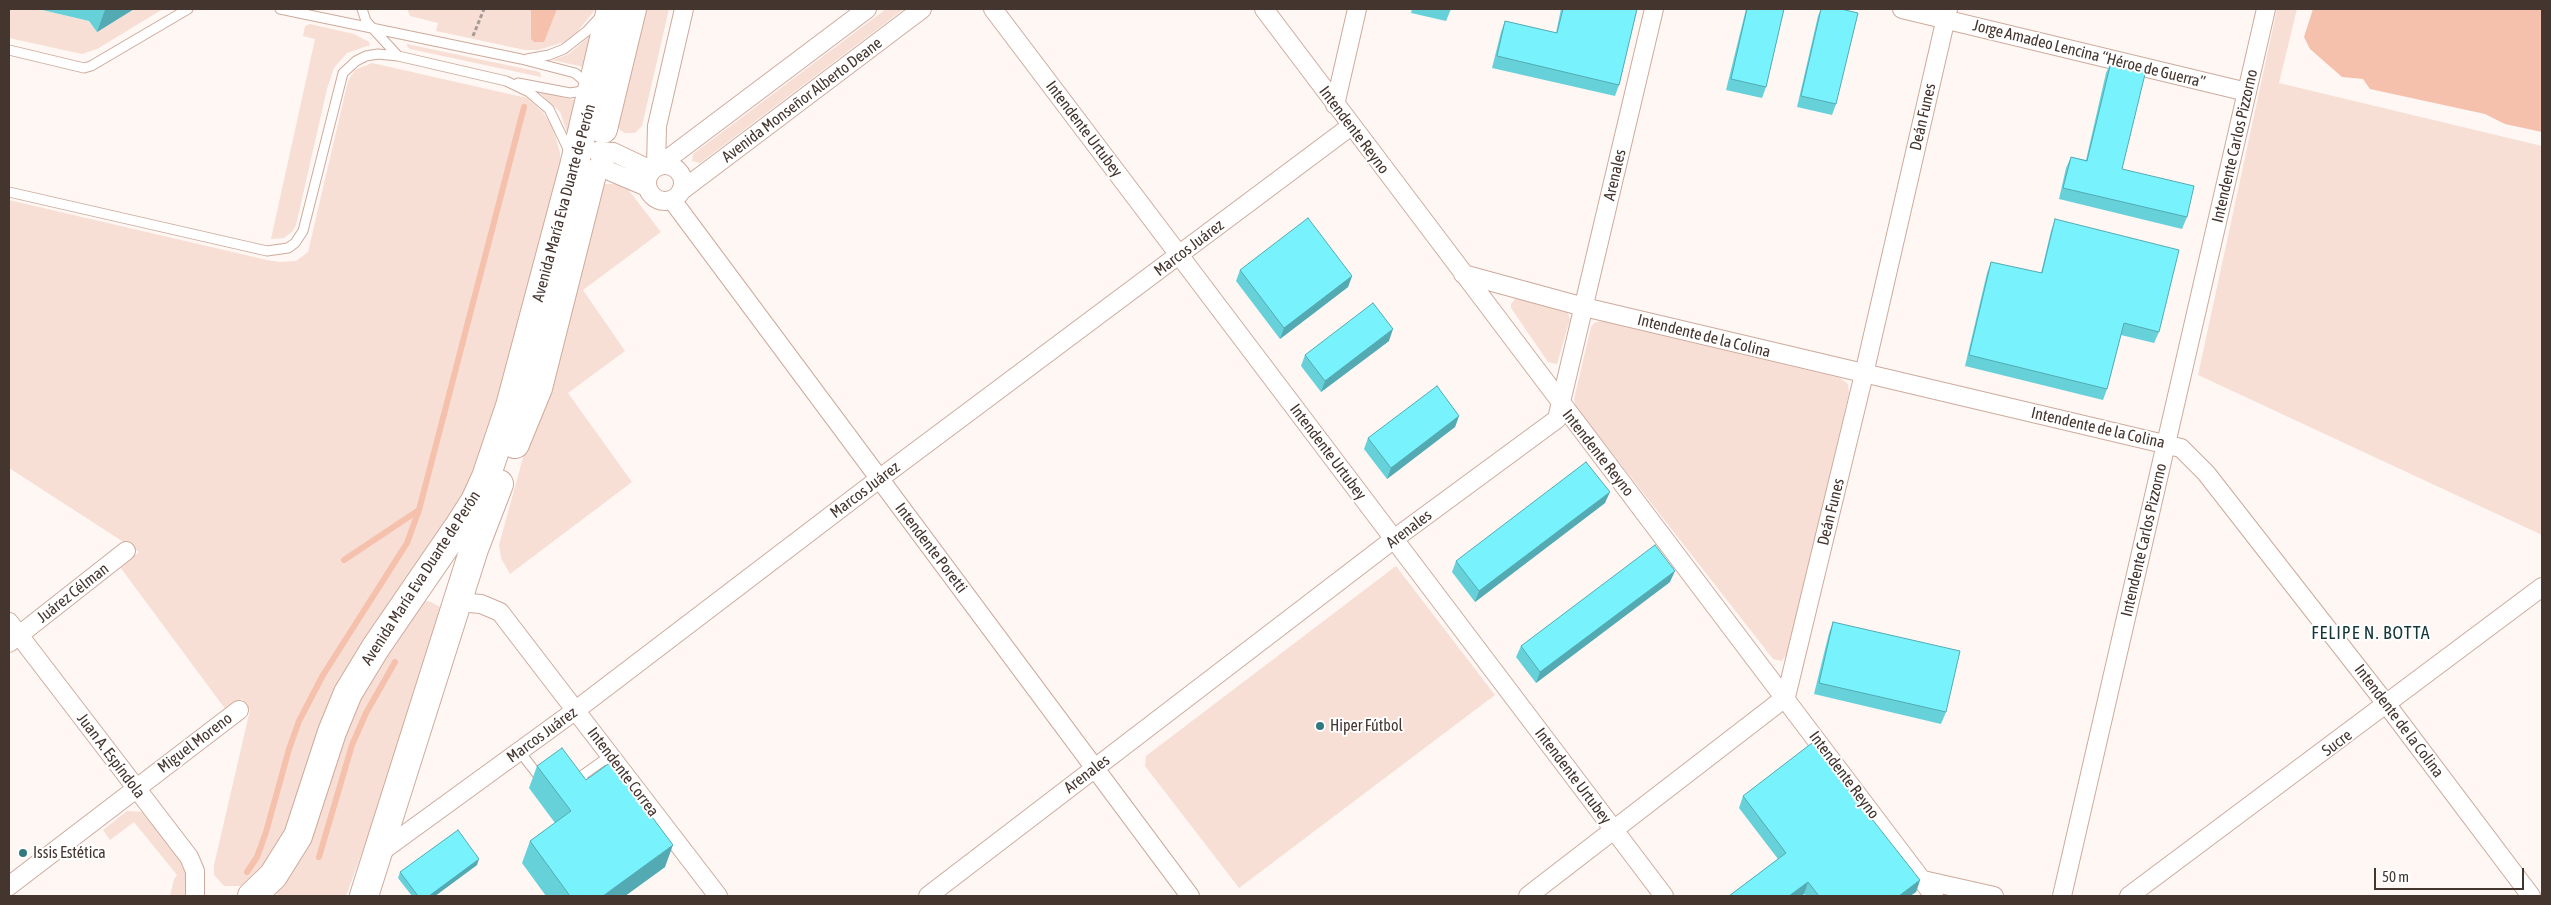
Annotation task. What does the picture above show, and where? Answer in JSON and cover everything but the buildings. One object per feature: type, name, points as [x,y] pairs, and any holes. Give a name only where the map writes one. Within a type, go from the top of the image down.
[{"type":"highway","name":"Avenida María Eva Duarte de Perón","points":[[602,91],[611,9]]},
{"type":"highway","name":"Avenida María Eva Duarte de Perón","points":[[252,896],[273,876],[298,836],[332,732],[348,693],[475,501],[494,456],[510,406],[602,91],[632,9]]},
{"type":"highway","name":"Avenida María Eva Duarte de Perón","points":[[364,896],[474,549],[538,388],[583,155]]},
{"type":"highway","points":[[419,584],[434,584],[447,589],[458,602]]},
{"type":"street","points":[[583,155],[613,152],[656,167],[667,164],[678,169],[683,180],[677,196],[660,200],[654,198],[647,187],[646,181],[656,167],[657,126],[684,9]]},
{"type":"street","name":"Avenida Monseñor Alberto Deane","points":[[656,167],[867,9]]},
{"type":"street","name":"Avenida Monseñor Alberto Deane","points":[[677,196],[922,9]]},
{"type":"street","name":"Intendente Urtubey","points":[[993,9],[1664,896]]},
{"type":"street","name":"Intendente Reyno","points":[[1264,9],[1561,404],[1786,697],[1934,896]]},
{"type":"street","points":[[1335,105],[1357,9]]},
{"type":"street","name":"Arenales","points":[[928,896],[1394,540],[1556,419],[1654,9]]},
{"type":"street","name":"Jorge Amadeo Lencina “Héroe de Guerra”","points":[[1902,9],[1947,14],[2247,92]]},
{"type":"street","name":"Intendente Carlos Pizzorno","points":[[2062,896],[2266,9]]},
{"type":"street","name":"Deán Funes","points":[[1786,697],[1864,374],[1947,14]]},
{"type":"street","name":"Marcos Juárez","points":[[378,854],[520,752],[879,479],[1180,256],[1351,126]]},
{"type":"street","points":[[583,155],[606,170],[647,187]]},
{"type":"street","name":"Intendente Poretti","points":[[677,196],[879,479],[1190,896]]},
{"type":"street","name":"Intendente de la Colina","points":[[1463,274],[1584,307],[2181,448],[2206,473],[2387,706],[2531,896]]},
{"type":"street","name":"Juárez Célman","points":[[12,634],[126,551]]},
{"type":"street","name":"Sucre","points":[[2130,896],[2387,706],[2542,587]]},
{"type":"street","name":"Intendente Correa","points":[[458,602],[481,604],[500,612],[718,896]]},
{"type":"street","name":"Juan A. Espíndola","points":[[12,634],[136,788],[194,866],[195,896]]},
{"type":"street","points":[[1528,896],[1786,697]]},
{"type":"street","name":"Miguel Moreno","points":[[9,886],[239,710]]},
{"type":"street","points":[[1923,880],[1994,896]]},
{"type":"lane","points":[[9,50],[84,68],[91,66],[188,9]]},
{"type":"lane","points":[[280,9],[521,59],[575,73],[602,91]]},
{"type":"lane","points":[[362,9],[372,28],[398,56]]},
{"type":"lane","points":[[521,59],[549,55],[564,49],[587,32],[606,9]]},
{"type":"lane","points":[[9,192],[268,251],[288,248],[295,244],[303,231],[343,73],[356,61],[366,56],[398,56],[506,81],[570,93],[602,91]]},
{"type":"lane","points":[[506,81],[529,92],[549,110],[563,136],[583,155]]},
{"type":"lane","points":[[520,752],[542,779]]},
{"type":"lane","points":[[592,792],[580,777],[611,756]]},
{"type":"path","points":[[472,39],[484,9]]},
{"type":"shaded area","points":[[9,9],[38,9],[89,21],[97,32],[133,9],[163,9],[97,49],[82,54],[9,38]]},
{"type":"shaded area","points":[[407,9],[596,9],[576,33],[564,42],[538,50],[525,50],[436,31],[438,23],[410,16]]},
{"type":"shaded area","points":[[531,9],[557,9],[544,42],[534,42],[531,39]]},
{"type":"shaded area","points":[[640,9],[669,9],[642,126],[635,133],[625,133],[620,130],[617,124]]},
{"type":"shaded area","points":[[886,9],[904,9],[700,163],[692,161],[693,154]]},
{"type":"shaded area","points":[[2277,9],[2297,9],[2279,83],[2542,146],[2542,535],[2198,375]]},
{"type":"shaded area","points":[[2313,9],[2542,9],[2542,132],[2505,124],[2485,114],[2370,89],[2363,79],[2342,77],[2310,49],[2304,37]]},
{"type":"shaded area","points":[[310,24],[354,34],[369,42],[370,45],[347,53],[334,68],[327,89],[296,225],[293,231],[284,238],[271,239],[315,39],[303,36],[305,26]]},
{"type":"shaded area","points":[[592,34],[584,67],[552,60],[569,54]]},
{"type":"shaded area","points":[[407,44],[540,72],[541,77],[410,49]]},
{"type":"shaded area","points":[[372,63],[527,98],[543,112],[553,128],[560,153],[560,165],[489,446],[282,838],[262,870],[248,882],[241,886],[224,886],[214,875],[214,865],[250,710],[242,699],[226,710],[120,567],[139,552],[9,468],[9,200],[267,260],[280,262],[296,261],[308,252],[348,81],[355,70]]},
{"type":"shaded area","points":[[538,91],[578,101],[569,138],[560,112]]},
{"type":"shaded area","points":[[605,184],[615,184],[627,188],[661,232],[583,290],[625,351],[568,393],[632,482],[510,574],[501,558],[499,545],[595,195]]},
{"type":"shaded area","points":[[1516,298],[1568,313],[1570,319],[1557,364],[1548,362],[1511,308],[1511,304]]},
{"type":"shaded area","points":[[1601,321],[1840,378],[1848,384],[1849,393],[1788,652],[1782,661],[1773,659],[1576,407],[1574,399],[1591,327],[1594,323]]},
{"type":"shaded area","name":"Hiper Fútbol","points":[[1396,566],[1495,695],[1239,888],[1145,766],[1146,756]]},
{"type":"shaded area","points":[[421,600],[431,602],[440,607],[438,616],[370,831],[346,896],[282,896],[273,893],[350,710]]},
{"type":"shaded area","points":[[127,811],[144,812],[176,852],[186,875],[187,896],[170,896],[174,879],[177,875],[134,822],[110,840],[103,830]]},
{"type":"waterway","points":[[247,872],[257,857],[266,832],[289,749],[299,721],[323,675],[407,543],[419,510],[524,107]]},
{"type":"waterway","points":[[344,560],[419,510]]},
{"type":"waterway","points":[[319,857],[352,745],[366,713],[395,662]]},
{"type":"place","name":"Hiper Fútbol","points":[[1320,726]]},
{"type":"place","name":"Issis Estética","points":[[23,853]]},
{"type":"district","name":"FELIPE N. BOTTA","points":[[2371,633]]}]
